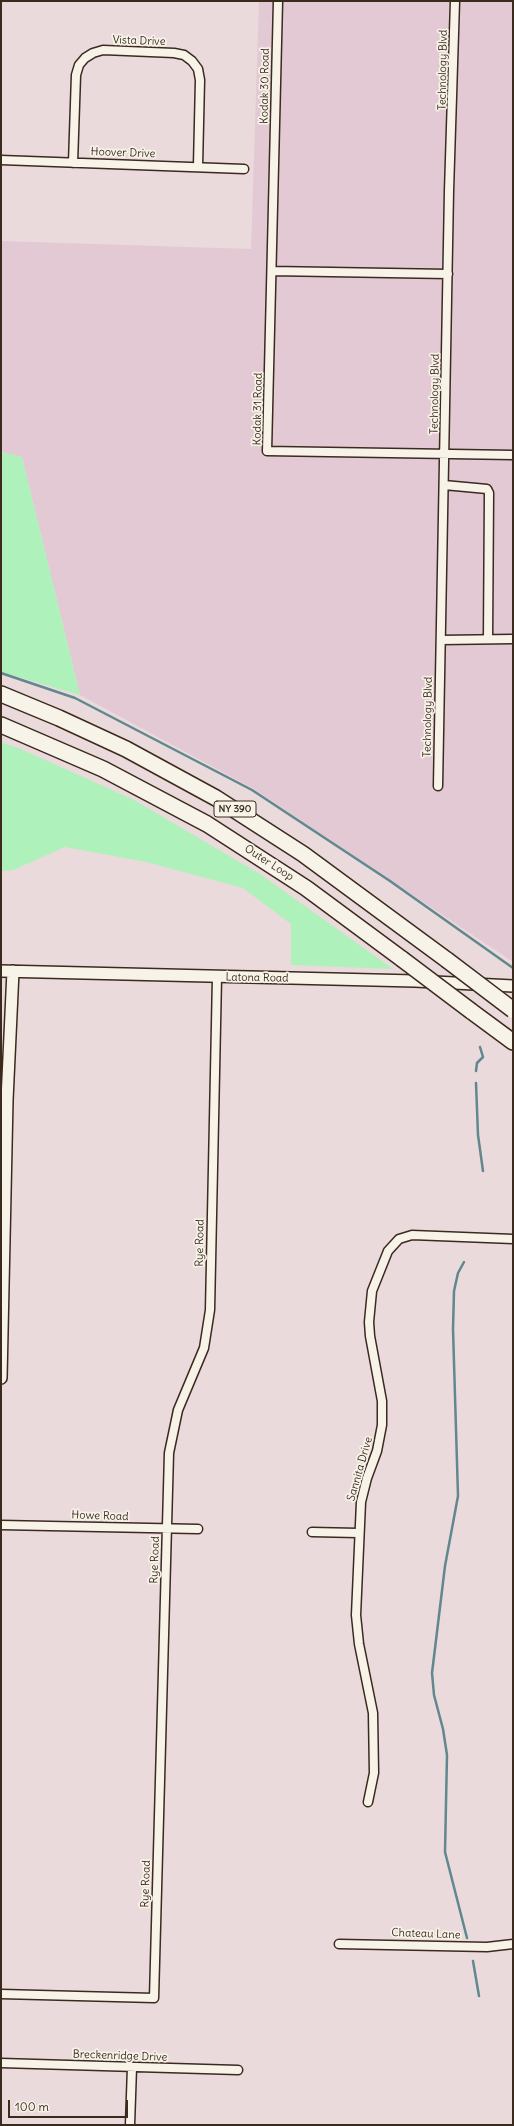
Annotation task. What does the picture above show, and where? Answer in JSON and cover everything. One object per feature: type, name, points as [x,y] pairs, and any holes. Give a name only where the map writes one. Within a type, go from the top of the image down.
[{"type":"highway","name":"NY 390","points":[[1,694],[59,718],[126,749],[216,798],[303,854],[513,1010]]},
{"type":"highway","name":"Outer Loop","points":[[1,725],[103,769],[206,824],[306,888],[513,1042]]},
{"type":"street","name":"Kodak 30 Road","points":[[274,171],[278,1]]},
{"type":"street","name":"Technology Blvd","points":[[438,786],[455,1]]},
{"type":"street","name":"Vista Drive","points":[[73,163],[76,75],[79,65],[93,53],[111,51],[174,53],[184,55],[198,69],[200,80],[198,166]]},
{"type":"street","name":"Hoover Drive","points":[[1,160],[198,166],[244,169]]},
{"type":"street","name":"Kodak 31 Road","points":[[274,171],[267,451],[513,455]]},
{"type":"street","points":[[272,271],[448,274]]},
{"type":"street","points":[[444,485],[487,489],[489,494],[488,639]]},
{"type":"street","points":[[441,640],[513,638]]},
{"type":"street","name":"Latona Road","points":[[1,971],[415,981],[513,986]]},
{"type":"street","points":[[1,1378],[4,1100],[13,971]]},
{"type":"street","name":"Rye Road","points":[[1,1994],[154,1998],[169,1453],[172,1431],[185,1389],[204,1348],[210,1310],[217,977]]},
{"type":"street","name":"Sannita Drive","points":[[368,1802],[374,1773],[374,1713],[357,1632],[358,1533],[363,1490],[377,1450],[381,1430],[382,1401],[372,1353],[369,1322],[372,1292],[388,1251],[399,1239],[412,1235],[513,1239]]},
{"type":"street","name":"Howe Road","points":[[1,1525],[198,1529]]},
{"type":"street","points":[[312,1532],[358,1533]]},
{"type":"street","name":"Chateau Lane","points":[[338,1944],[487,1947],[513,1944]]},
{"type":"street","name":"Breckenridge Drive","points":[[1,2064],[238,2070]]},
{"type":"street","points":[[130,2125],[132,2067]]},
{"type":"shaded area","points":[[259,1],[513,1],[513,962],[254,789],[80,695],[22,457],[1,452],[1,241],[251,249]]},
{"type":"green space","points":[[1,452],[22,457],[80,695],[1,672]]},
{"type":"green space","points":[[1,742],[21,749],[134,800],[260,874],[393,969],[291,965],[291,924],[243,888],[146,862],[65,847],[13,870],[1,871]]},
{"type":"waterway","points":[[1,673],[75,698],[252,790],[390,881],[513,968]]},
{"type":"waterway","points":[[476,1071],[477,1063],[483,1057],[480,1047]]},
{"type":"waterway","points":[[476,1083],[478,1135],[483,1171]]},
{"type":"waterway","points":[[464,1262],[458,1273],[454,1291],[453,1329],[458,1496],[445,1566],[432,1673],[434,1695],[443,1729],[447,1755],[445,1852],[467,1938]]},
{"type":"waterway","points":[[473,1961],[479,1996]]}]
